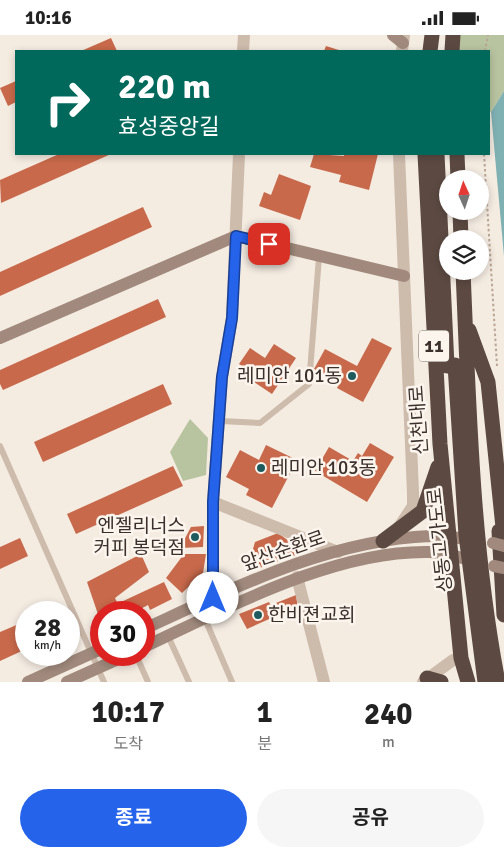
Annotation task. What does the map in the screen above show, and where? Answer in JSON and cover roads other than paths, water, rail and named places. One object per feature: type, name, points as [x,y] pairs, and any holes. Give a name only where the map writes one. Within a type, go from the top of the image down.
[{"type":"highway","points":[[425,35],[425,50]]},
{"type":"highway","points":[[430,50],[433,35]]},
{"type":"highway","points":[[433,35],[434,50]]},
{"type":"highway","points":[[452,50],[453,35]]},
{"type":"highway","name":"신천대로","points":[[424,155],[441,456],[461,658],[468,682]]},
{"type":"highway","name":"상동고가도로","points":[[437,155],[451,366],[465,526],[485,682]]},
{"type":"highway","points":[[446,155],[447,170]]},
{"type":"highway","points":[[457,155],[458,170]]},
{"type":"highway","name":"상동고가도로","points":[[451,280],[451,366],[457,538],[478,682]]},
{"type":"highway","points":[[463,280],[465,320],[495,541]]},
{"type":"highway","points":[[465,320],[480,356],[488,382],[499,484],[498,516],[504,615]]},
{"type":"highway","points":[[383,541],[423,511],[433,487],[441,456]]},
{"type":"highway","points":[[498,682],[487,619],[499,484]]},
{"type":"highway","points":[[457,620],[464,614],[477,611],[487,619]]},
{"type":"highway","points":[[502,682],[504,667]]},
{"type":"main road","points":[[0,338],[236,236],[319,257],[404,275]]},
{"type":"main road","name":"앞산순환로","points":[[155,624],[303,561],[383,541],[430,536],[495,541]]},
{"type":"main road","points":[[297,577],[388,553],[430,552],[493,566]]},
{"type":"main road","name":"앞산순환로","points":[[155,642],[297,577]]},
{"type":"main road","points":[[28,682],[90,654]]},
{"type":"main road","points":[[67,682],[102,666]]},
{"type":"street","points":[[243,50],[244,35]]},
{"type":"street","points":[[213,598],[213,502],[221,421],[222,377],[232,318],[239,155]]},
{"type":"street","points":[[397,530],[413,506],[399,155]]},
{"type":"street","points":[[213,502],[338,552]]},
{"type":"street","name":"앞산순환로","points":[[297,577],[324,682]]},
{"type":"street","points":[[431,681],[453,660],[461,658]]},
{"type":"lane","points":[[221,421],[260,423],[309,384],[319,257]]},
{"type":"lane","points":[[0,446],[90,638]]},
{"type":"lane","points":[[205,619],[232,682]]},
{"type":"lane","points":[[168,636],[189,682]]},
{"type":"lane","points":[[141,666],[148,682]]},
{"type":"lane","points":[[98,668],[104,682]]},
{"type":"water","points":[[504,91],[504,256],[491,112]]},
{"type":"place","name":"레미안 101동","points":[[352,376]]},
{"type":"place","name":"레미안 103동","points":[[261,468]]},
{"type":"place","name":"엔젤리너스 커피 봉덕점","points":[[195,537]]},
{"type":"place","name":"한비젼교회","points":[[258,615]]}]
